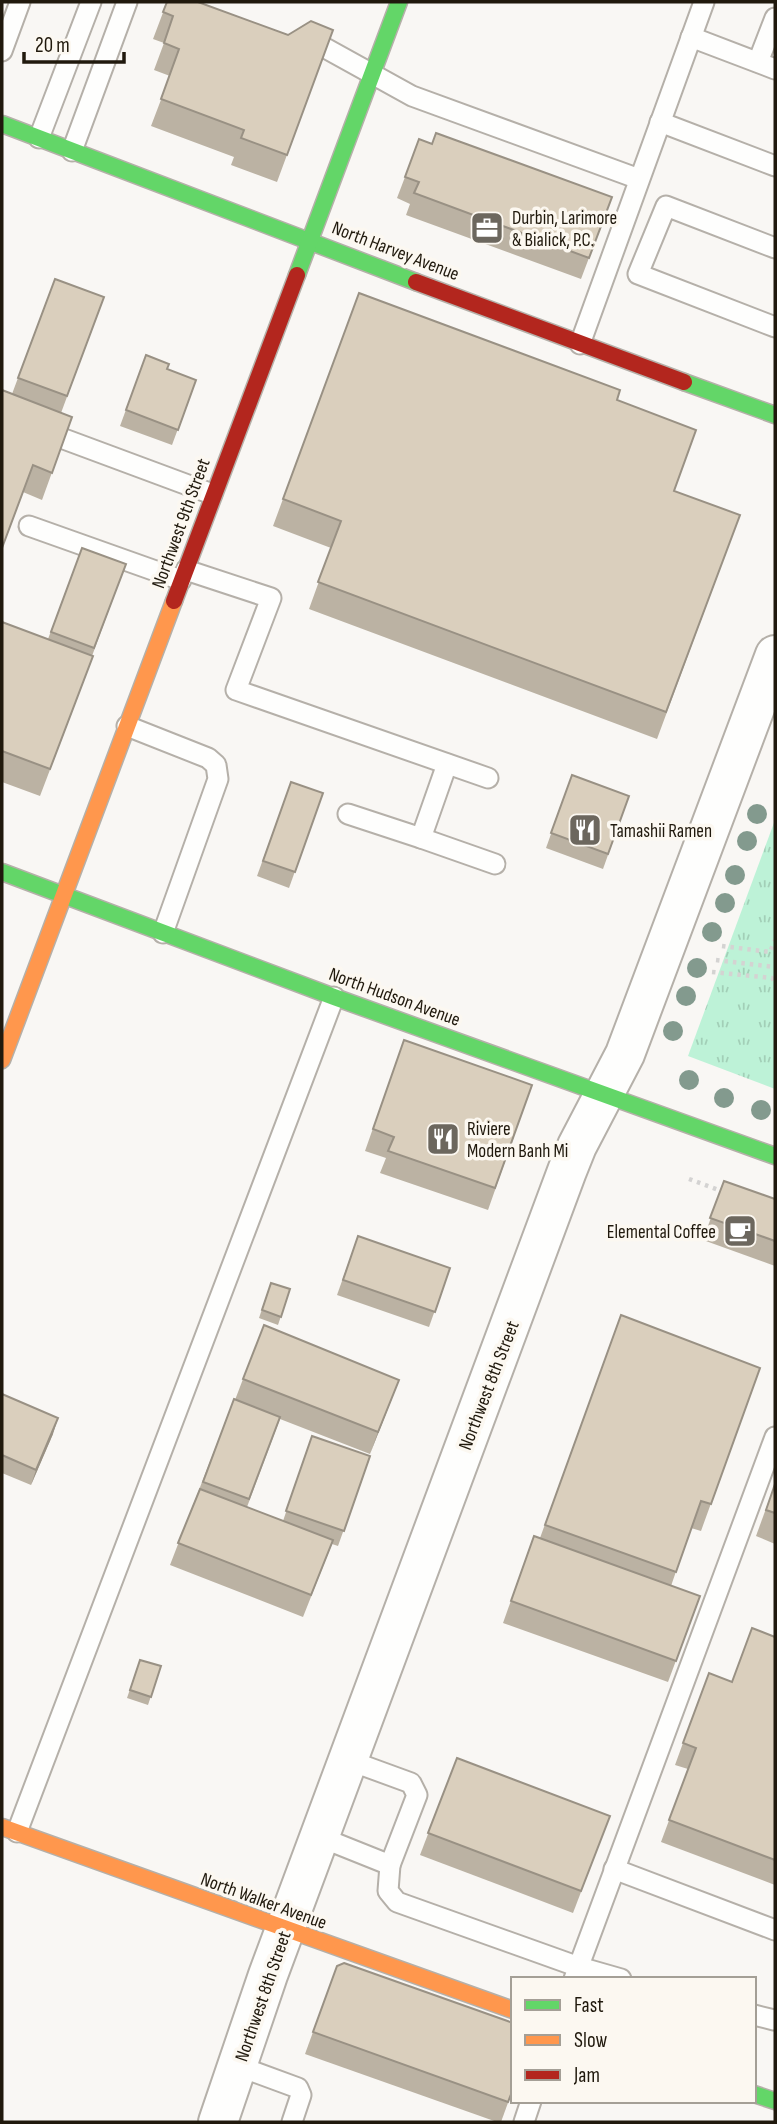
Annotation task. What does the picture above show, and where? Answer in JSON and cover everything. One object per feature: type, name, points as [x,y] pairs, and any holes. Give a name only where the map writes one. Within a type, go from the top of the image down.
[{"type":"street","name":"Northwest 9th Street","points":[[2,1060],[212,494],[399,2]]},
{"type":"street","name":"North Harvey Avenue","points":[[2,124],[580,344],[775,415]]},
{"type":"street","name":"Northwest 8th Street","points":[[218,2122],[285,1930],[572,1158],[625,1054],[775,655]]},
{"type":"street","name":"North Hudson Avenue","points":[[2,872],[334,997],[775,1156]]},
{"type":"street","name":"North Walker Avenue","points":[[10,1829],[511,2009]]},
{"type":"street","points":[[756,2095],[775,2101]]},
{"type":"lane","points":[[2,51],[20,2]]},
{"type":"lane","points":[[39,138],[91,2]]},
{"type":"lane","points":[[72,151],[127,2]]},
{"type":"lane","points":[[580,344],[704,2]]},
{"type":"lane","points":[[691,37],[767,66],[775,18]]},
{"type":"lane","points":[[288,35],[327,49],[412,96],[639,179]]},
{"type":"lane","points":[[660,122],[775,166]]},
{"type":"lane","points":[[775,248],[666,206],[638,274],[775,327]]},
{"type":"lane","points":[[2,416],[212,494]]},
{"type":"lane","points":[[29,526],[183,575],[271,598],[236,690],[488,778]]},
{"type":"lane","points":[[127,726],[208,758],[216,765],[218,779],[163,933]]},
{"type":"lane","points":[[421,838],[447,764]]},
{"type":"lane","points":[[348,814],[495,864]]},
{"type":"lane","points":[[10,1829],[334,997]]},
{"type":"lane","points":[[576,1973],[775,1437]]},
{"type":"lane","points":[[348,1760],[411,1783],[417,1795],[390,1865],[388,1891],[397,1902],[576,1973],[606,1977]]},
{"type":"lane","points":[[320,1837],[390,1865]]},
{"type":"lane","points":[[614,1869],[775,1930]]},
{"type":"lane","points":[[756,2015],[775,2019]]},
{"type":"lane","points":[[238,2066],[298,2088],[301,2095],[292,2122]]},
{"type":"lane","points":[[524,2122],[530,2103]]},
{"type":"path","points":[[722,946],[770,952],[775,940]]},
{"type":"path","points":[[716,960],[775,967]]},
{"type":"path","points":[[712,972],[772,978],[775,982]]},
{"type":"path","points":[[689,1179],[729,1194]]},
{"type":"green space","points":[[775,820],[775,1089],[688,1056]]},
{"type":"building","points":[[167,2],[198,2],[288,35],[311,21],[333,30],[287,155],[241,138],[244,130],[161,99],[179,49],[164,43],[173,16],[163,12]]},
{"type":"building","points":[[436,133],[612,197],[589,258],[414,193],[419,182],[405,177],[419,139],[432,144]]},
{"type":"building","points":[[55,279],[104,297],[67,396],[18,378]]},
{"type":"building","points":[[359,293],[620,390],[617,400],[696,430],[674,491],[740,515],[666,712],[318,582],[341,521],[283,499]]},
{"type":"building","points":[[146,355],[169,364],[167,369],[196,380],[178,430],[126,410]]},
{"type":"building","points":[[2,390],[72,417],[52,473],[33,465],[2,548]]},
{"type":"building","points":[[82,548],[126,564],[94,648],[51,632]]},
{"type":"building","points":[[2,622],[93,656],[50,769],[2,751]]},
{"type":"building","name":"Tamashii Ramen","points":[[572,775],[629,796],[608,854],[551,833]]},
{"type":"building","points":[[291,782],[323,793],[295,872],[263,861]]},
{"type":"building","points":[[404,1040],[532,1085],[495,1188],[388,1151],[394,1137],[373,1129]]},
{"type":"building","points":[[724,1181],[775,1199],[775,1241],[710,1218]]},
{"type":"building","points":[[358,1236],[450,1268],[435,1312],[343,1280]]},
{"type":"building","points":[[271,1283],[290,1289],[281,1317],[262,1310]]},
{"type":"building","points":[[621,1315],[760,1368],[711,1504],[701,1501],[676,1572],[545,1525]]},
{"type":"building","points":[[264,1325],[399,1380],[378,1432],[243,1379]]},
{"type":"building","points":[[2,1394],[58,1418],[36,1470],[2,1455]]},
{"type":"building","points":[[234,1399],[280,1417],[249,1499],[203,1482]]},
{"type":"building","points":[[312,1436],[370,1456],[344,1531],[286,1511]]},
{"type":"building","points":[[775,1484],[775,1513],[766,1510]]},
{"type":"building","points":[[200,1489],[333,1540],[311,1595],[178,1543]]},
{"type":"building","points":[[534,1536],[700,1596],[676,1661],[511,1601]]},
{"type":"building","points":[[752,1628],[775,1637],[775,1860],[669,1820],[696,1748],[683,1743],[709,1673],[732,1682]]},
{"type":"building","points":[[140,1660],[161,1666],[151,1697],[130,1690]]},
{"type":"building","points":[[457,1758],[610,1816],[581,1891],[428,1833]]},
{"type":"building","points":[[344,1963],[511,2022],[511,2094],[508,2102],[313,2032],[337,1966]]},
{"type":"traffic: fast","points":[[297,275],[399,2]]},
{"type":"traffic: fast","points":[[2,124],[416,282]]},
{"type":"traffic: fast","points":[[684,382],[775,415]]},
{"type":"traffic: fast","points":[[2,872],[334,997],[775,1156]]},
{"type":"traffic: fast","points":[[756,2095],[775,2101]]},
{"type":"traffic: slow","points":[[2,1060],[174,601]]},
{"type":"traffic: slow","points":[[2,1827],[511,2009]]},
{"type":"traffic: jam","points":[[174,601],[297,275]]},
{"type":"traffic: jam","points":[[416,282],[684,382]]},
{"type":"place","name":"Durbin, Larimore & Bialick, P.C.","points":[[487,228]]},
{"type":"place","name":"Tamashii Ramen","points":[[585,830]]},
{"type":"place","name":"Riviere Modern Banh Mi","points":[[443,1139]]},
{"type":"place","name":"Elemental Coffee","points":[[740,1231]]}]
